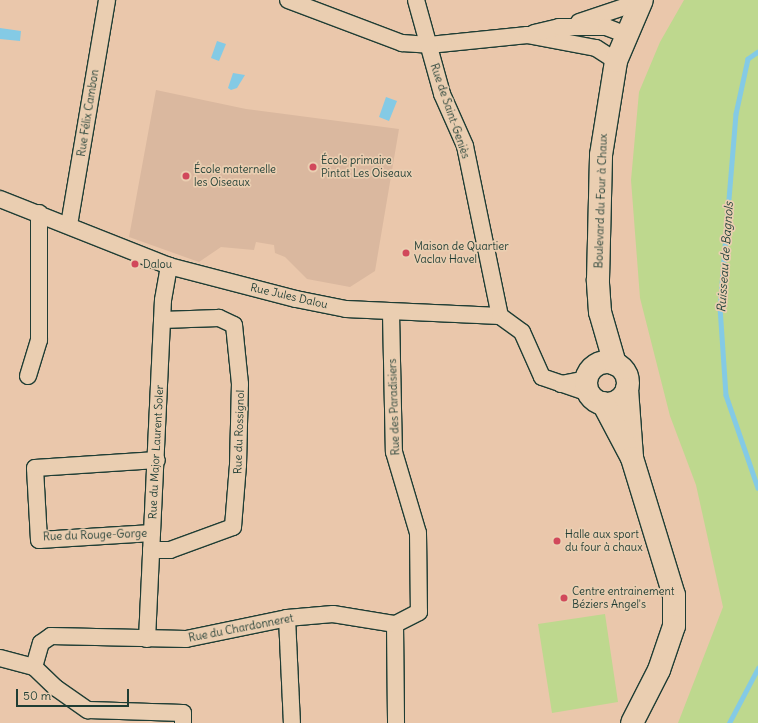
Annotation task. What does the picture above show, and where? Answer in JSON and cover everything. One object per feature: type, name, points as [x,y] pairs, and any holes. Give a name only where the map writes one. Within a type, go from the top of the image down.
[{"type":"street","name":"Rue Félix Cambon","points":[[69,225],[106,0]]},
{"type":"street","points":[[288,0],[402,43],[429,45],[527,35],[559,27],[642,0]]},
{"type":"street","name":"Rue de Saint-Geniès","points":[[416,0],[442,94],[465,146],[500,316]]},
{"type":"street","name":"Boulevard du Four à Chaux","points":[[632,723],[659,670],[674,626],[674,595],[668,566],[632,458],[598,381],[600,312],[598,280],[601,155],[616,61],[642,0]]},
{"type":"street","points":[[559,27],[606,27],[627,35]]},
{"type":"street","points":[[527,35],[596,48],[616,61]]},
{"type":"street","name":"Rue Jules Dalou","points":[[0,199],[39,213],[169,266],[296,299],[391,313],[500,316]]},
{"type":"street","points":[[28,376],[39,340],[39,213]]},
{"type":"street","name":"Rue du Major Laurent Soler","points":[[147,639],[157,460],[162,320],[165,276],[169,266]]},
{"type":"street","name":"Rue des Paradisiers","points":[[391,313],[394,452],[418,533],[419,572],[419,612],[395,624]]},
{"type":"street","points":[[500,316],[522,332],[542,377],[557,385],[598,381]]},
{"type":"street","name":"Rue du Rossignol","points":[[151,550],[170,550],[233,527],[238,465],[240,384],[234,325],[219,318],[162,320]]},
{"type":"street","name":"Boulevard du Four à Chaux","points":[[598,381],[621,399],[627,389],[632,458]]},
{"type":"street","name":"Rue du Rouge-Gorge","points":[[152,533],[39,540],[35,468],[157,460]]},
{"type":"street","name":"Rue du Chardonneret","points":[[34,667],[40,644],[51,636],[186,639],[287,618],[333,614],[395,624]]},
{"type":"street","points":[[287,618],[292,723]]},
{"type":"street","points":[[395,624],[396,723]]},
{"type":"street","points":[[0,658],[34,667],[88,717],[183,713],[183,723]]},
{"type":"shaded area","name":"École primaire Pintat Les Oiseaux","points":[[156,90],[246,109],[399,129],[375,271],[350,287],[307,279],[285,257],[275,253],[274,245],[256,242],[254,250],[221,247],[199,262],[129,237]]},
{"type":"green space","points":[[684,0],[758,0],[758,723],[678,723],[723,607],[696,485],[670,416],[640,298],[631,180],[639,92],[660,42]]},
{"type":"green space","points":[[605,614],[618,702],[552,713],[538,624]]},
{"type":"water","points":[[0,28],[21,31],[20,41],[0,39]]},
{"type":"water","points":[[217,41],[226,44],[219,61],[211,58]]},
{"type":"water","points":[[233,73],[245,75],[237,88],[231,90],[228,88]]},
{"type":"water","points":[[386,97],[397,101],[389,121],[379,117]]},
{"type":"waterway","name":"Ruisseau de Bagnols","points":[[758,52],[748,59],[736,114],[720,307],[726,395],[758,488]]},
{"type":"waterway","name":"Ruisseau de Bagnols","points":[[729,723],[758,668]]},
{"type":"place","name":"École primaire Pintat Les Oiseaux","points":[[313,167]]},
{"type":"place","name":"École maternelle les Oiseaux","points":[[186,176]]},
{"type":"place","name":"Maison de Quartier Vaclav Havel","points":[[406,253]]},
{"type":"place","name":"Dalou","points":[[135,264]]},
{"type":"place","name":"Halle aux sport du four à chaux","points":[[557,541]]},
{"type":"place","name":"Centre entrainement Béziers Angel's","points":[[564,598]]}]
